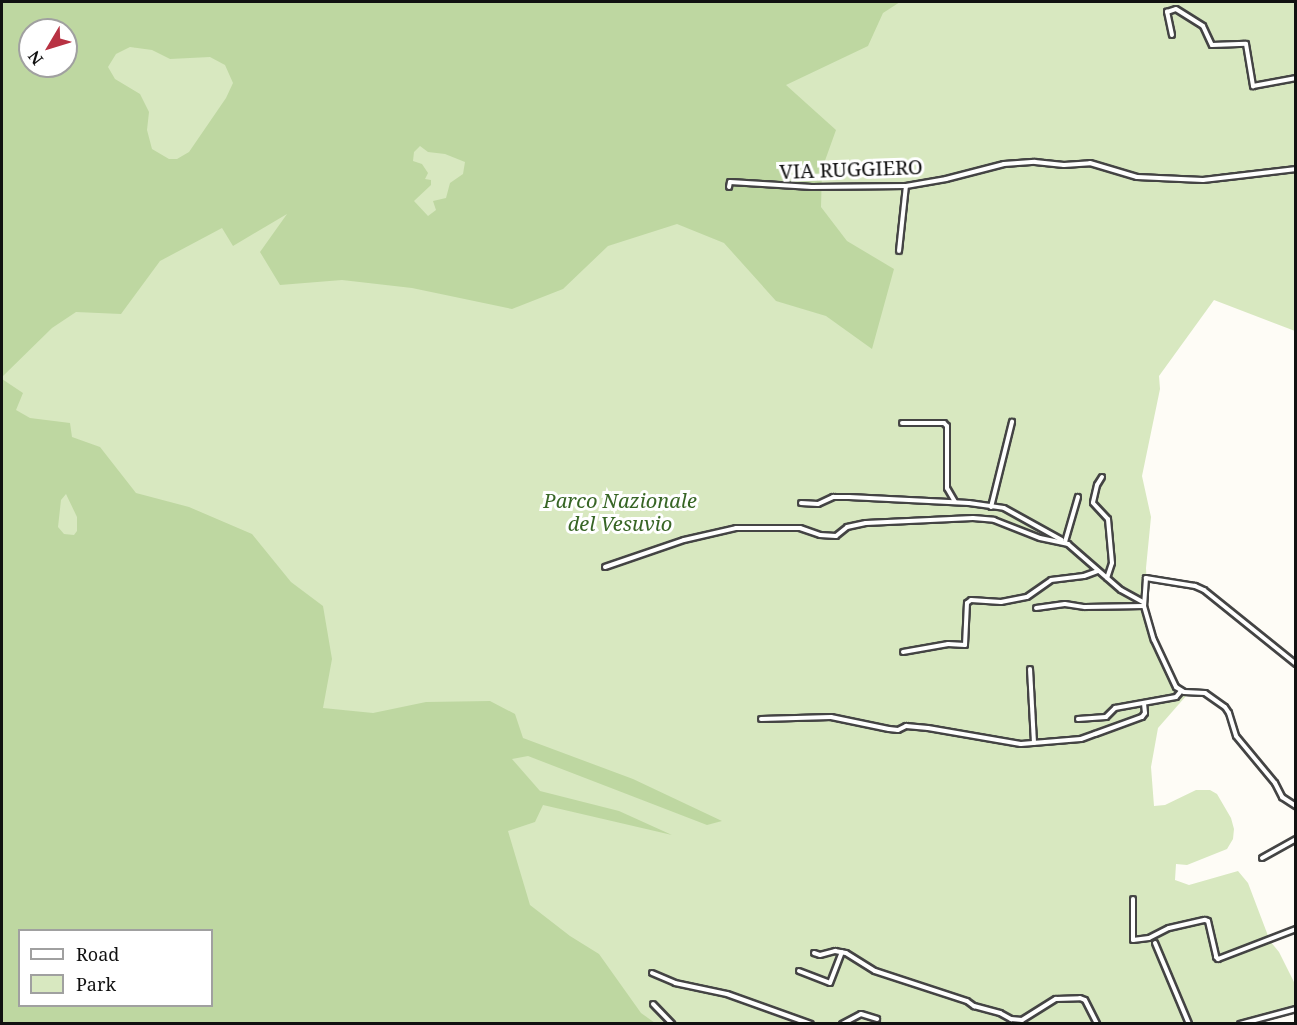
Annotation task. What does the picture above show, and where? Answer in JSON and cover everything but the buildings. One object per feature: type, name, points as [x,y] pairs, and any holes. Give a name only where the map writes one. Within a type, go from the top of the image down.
[{"type":"street","points":[[1172,36],[1167,12],[1176,9],[1203,26],[1212,45],[1245,44],[1253,86],[1296,78]]},
{"type":"street","name":"VIA RUGGIERO","points":[[729,187],[730,182],[812,187],[906,186],[946,179],[1004,164],[1035,162],[1064,165],[1090,164],[1137,177],[1191,179],[1296,169]]},
{"type":"street","points":[[898,251],[906,186]]},
{"type":"street","points":[[990,507],[1012,422]]},
{"type":"street","points":[[902,423],[944,423],[947,426],[947,488],[955,502]]},
{"type":"street","points":[[1102,477],[1093,501],[1108,519],[1112,563],[1107,578]]},
{"type":"street","points":[[801,503],[818,504],[833,497],[849,497],[955,502],[1014,513],[1064,542],[1143,604]]},
{"type":"street","points":[[1064,542],[1078,497]]},
{"type":"street","points":[[605,567],[684,540],[736,528],[761,526],[800,528],[820,535],[836,536],[847,527],[866,523],[973,518],[994,520],[1040,538],[1064,542]]},
{"type":"street","points":[[903,652],[948,644],[965,645],[967,603],[971,600],[1001,602],[1027,597],[1051,579],[1084,576],[1099,571]]},
{"type":"street","points":[[1296,664],[1212,594],[1195,586],[1146,578],[1143,604],[1154,640],[1176,687],[1181,691],[1202,691],[1225,708],[1229,713],[1236,736],[1275,783],[1281,797],[1296,806]]},
{"type":"street","points":[[1036,608],[1065,604],[1084,607],[1143,604]]},
{"type":"street","points":[[1030,669],[1034,743]]},
{"type":"street","points":[[1077,718],[1106,717],[1114,708],[1178,696],[1181,691]]},
{"type":"street","points":[[761,718],[831,717],[889,729],[898,730],[906,726],[928,728],[1021,744],[1081,739],[1131,723],[1145,714],[1144,704]]},
{"type":"street","points":[[1262,858],[1296,839]]},
{"type":"street","points":[[1134,899],[1133,940],[1149,938],[1169,928],[1205,920],[1218,959],[1296,929]]},
{"type":"street","points":[[1155,943],[1189,1023]]},
{"type":"street","points":[[814,953],[820,955],[835,951],[842,952],[875,971],[967,1000],[974,1006],[1000,1013],[1011,1019],[1022,1020],[1056,999],[1080,998],[1085,1000],[1096,1023]]},
{"type":"street","points":[[799,971],[830,983],[842,952]]},
{"type":"street","points":[[652,973],[675,984],[727,994],[812,1023]]},
{"type":"street","points":[[653,1004],[672,1023]]},
{"type":"street","points":[[1240,1023],[1296,1009]]},
{"type":"street","points":[[842,1023],[861,1014],[877,1019]]},
{"type":"green space","name":"Parco Nazionale del Vesuvio","points":[[2,2],[1295,2],[1295,331],[1214,300],[1159,376],[1160,389],[1142,476],[1151,517],[1146,568],[1148,610],[1157,642],[1186,696],[1158,728],[1151,767],[1154,806],[1165,805],[1196,790],[1210,790],[1217,794],[1231,818],[1234,829],[1233,839],[1227,849],[1187,865],[1176,864],[1175,880],[1189,885],[1238,871],[1248,883],[1270,941],[1279,952],[1295,984],[1295,1011],[1250,1024],[2,1024]]},
{"type":"green space","points":[[2,2],[900,2],[883,13],[868,46],[786,85],[836,130],[822,169],[821,207],[847,241],[894,269],[872,349],[826,316],[776,301],[724,243],[677,224],[608,246],[563,289],[512,309],[412,288],[342,280],[280,285],[260,252],[287,214],[233,246],[222,228],[160,261],[121,314],[76,312],[52,328],[2,377]],"holes":[[[130,47],[152,50],[170,59],[210,57],[225,65],[233,83],[226,98],[189,152],[177,159],[169,159],[152,149],[147,130],[149,112],[140,94],[115,79],[108,67],[116,54]],[[420,146],[428,152],[445,154],[465,162],[463,174],[450,183],[446,198],[433,201],[436,210],[428,216],[414,201],[431,185],[431,180],[425,179],[428,173],[422,164],[413,161],[414,152]]]},
{"type":"green space","points":[[2,379],[23,393],[16,410],[30,418],[70,423],[72,437],[100,447],[136,493],[189,507],[252,534],[291,582],[323,606],[332,659],[323,708],[373,713],[426,702],[490,701],[515,714],[523,738],[633,779],[722,821],[707,825],[528,756],[512,759],[540,791],[619,811],[672,835],[543,805],[535,822],[508,831],[530,905],[570,936],[599,954],[641,1013],[655,1023],[2,1023]],"holes":[[[66,494],[77,517],[77,531],[74,535],[64,534],[58,527],[61,500]]]}]
